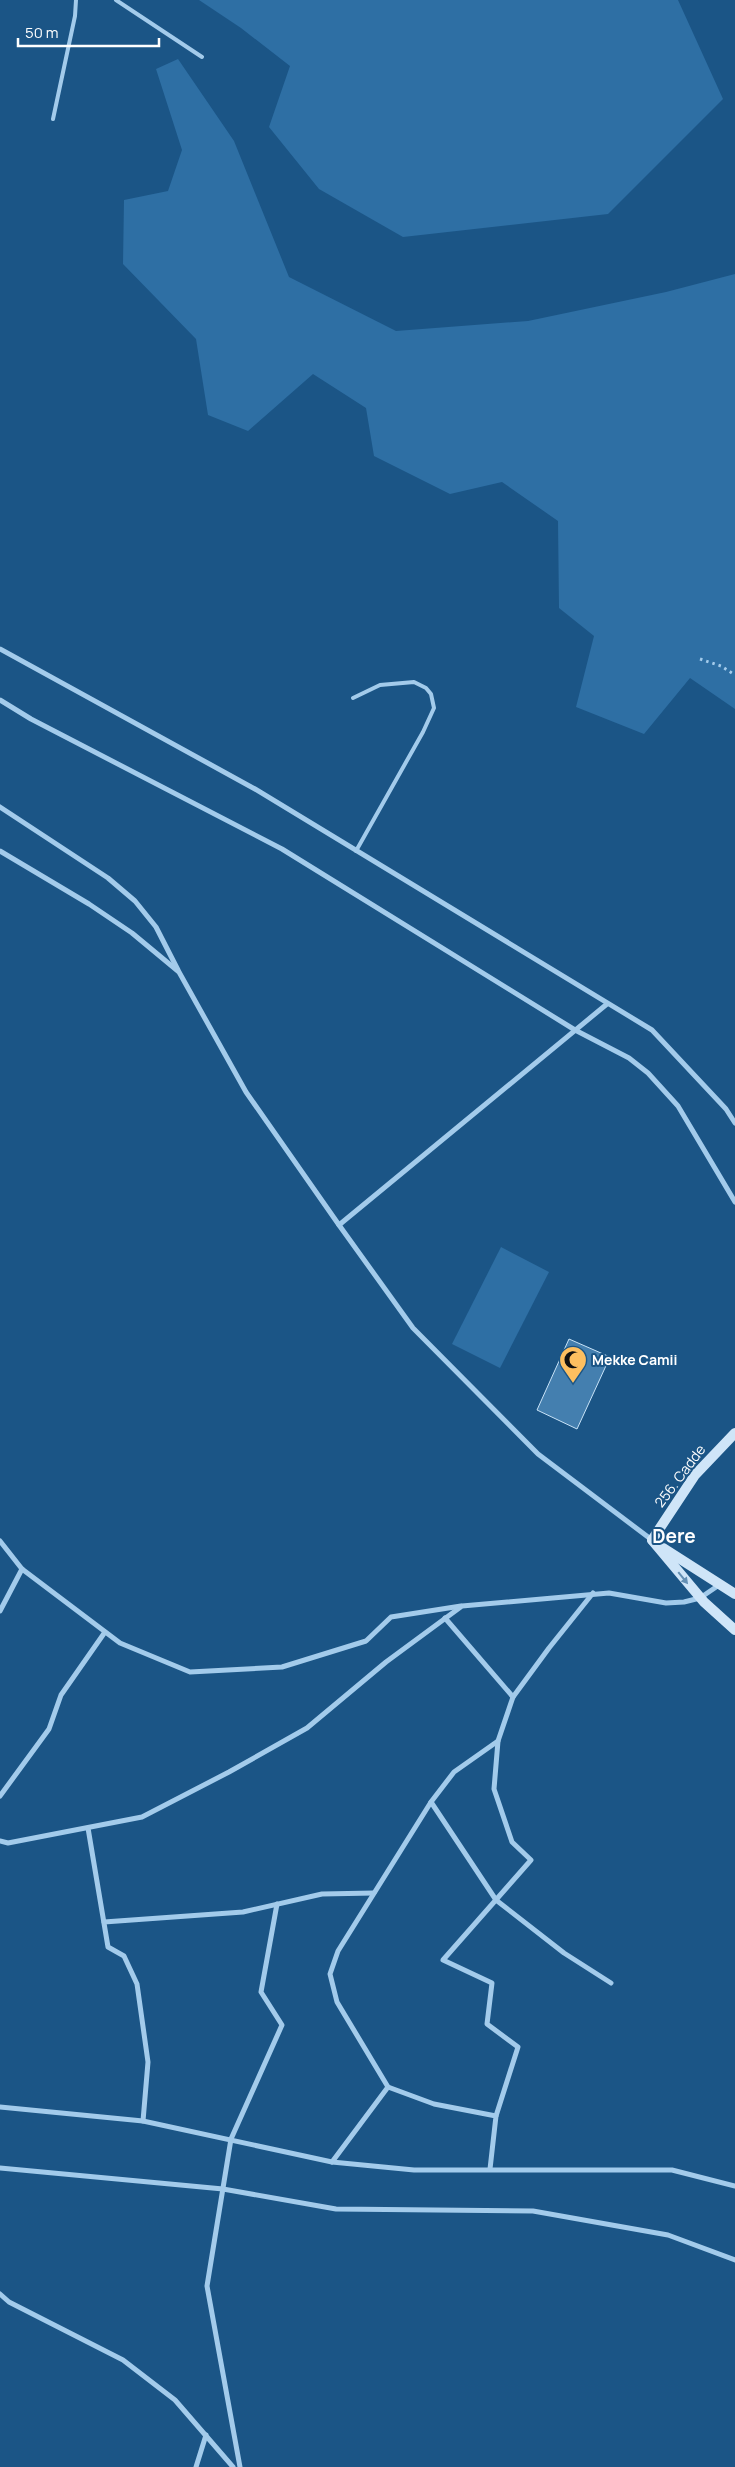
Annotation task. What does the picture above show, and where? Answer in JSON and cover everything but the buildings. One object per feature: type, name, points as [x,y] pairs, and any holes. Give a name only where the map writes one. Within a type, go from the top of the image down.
[{"type":"street","points":[[0,649],[255,789],[652,1030],[726,1108],[735,1123]]},
{"type":"street","points":[[0,700],[31,719],[282,849],[575,1030],[629,1058],[665,1091],[690,1123],[735,1202]]},
{"type":"street","points":[[0,807],[108,878],[135,901],[156,927],[246,1092],[338,1225],[413,1328],[531,1447],[652,1540],[735,1594]]},
{"type":"street","points":[[0,851],[89,904],[132,933],[179,972]]},
{"type":"street","points":[[338,1225],[607,1004]]},
{"type":"street","name":"256. Cadde","points":[[652,1540],[695,1476],[735,1433]]},
{"type":"street","points":[[652,1540],[700,1598],[735,1630]]},
{"type":"street","points":[[0,1541],[22,1569],[120,1643],[190,1672],[282,1667],[366,1641],[391,1617],[462,1606],[593,1593],[609,1593],[666,1603],[684,1602],[700,1598],[719,1584]]},
{"type":"street","points":[[0,1612],[22,1569]]},
{"type":"street","points":[[490,2170],[496,2116],[518,2047],[487,2024],[492,1983],[443,1960],[531,1860],[512,1842],[494,1789],[498,1741],[513,1697],[593,1593]]},
{"type":"street","points":[[0,1841],[8,1843],[142,1817],[307,1728],[386,1662],[462,1606]]},
{"type":"street","points":[[445,1618],[513,1697]]},
{"type":"street","points":[[0,1796],[49,1729],[61,1695],[105,1632]]},
{"type":"street","points":[[496,2116],[434,2104],[388,2087],[337,2002],[330,1974],[338,1951],[431,1802],[454,1772],[498,1741]]},
{"type":"street","points":[[431,1802],[496,1900],[564,1953],[611,1983]]},
{"type":"street","points":[[88,1828],[108,1947],[124,1956],[137,1984],[148,2062],[143,2120]]},
{"type":"street","points":[[104,1922],[242,1912],[322,1894],[374,1893]]},
{"type":"street","points":[[240,2467],[207,2286],[231,2138],[282,2025],[261,1992],[278,1904]]},
{"type":"street","points":[[332,2162],[388,2087]]},
{"type":"street","points":[[0,2107],[143,2120],[231,2138],[332,2162],[414,2170],[672,2170],[735,2186]]},
{"type":"street","points":[[0,2168],[223,2189],[336,2208],[534,2212],[668,2236],[735,2260]]},
{"type":"street","points":[[0,2294],[9,2302],[123,2360],[176,2400],[233,2467]]},
{"type":"street","points":[[196,2467],[206,2435]]},
{"type":"lane","points":[[53,120],[75,16],[76,0]]},
{"type":"lane","points":[[116,0],[202,57]]},
{"type":"lane","points":[[353,698],[380,685],[414,682],[426,688],[431,694],[434,708],[423,732],[356,851]]},
{"type":"path","points":[[700,659],[721,666],[735,675]]},
{"type":"shaded area","points":[[199,0],[678,0],[723,99],[608,214],[403,237],[319,189],[269,127],[290,66],[241,28]]},
{"type":"shaded area","points":[[178,59],[234,141],[289,277],[396,331],[528,321],[666,292],[735,274],[735,709],[690,678],[644,734],[576,707],[594,636],[559,608],[558,521],[502,482],[450,494],[374,456],[366,408],[313,374],[248,431],[208,415],[196,339],[123,264],[124,200],[168,191],[182,150],[156,69]]},
{"type":"shaded area","points":[[501,1247],[549,1272],[500,1368],[452,1344]]},
{"type":"place","name":"Mekke Camii","points":[[573,1384]]},
{"type":"district","name":"Dere","points":[[674,1536]]}]
